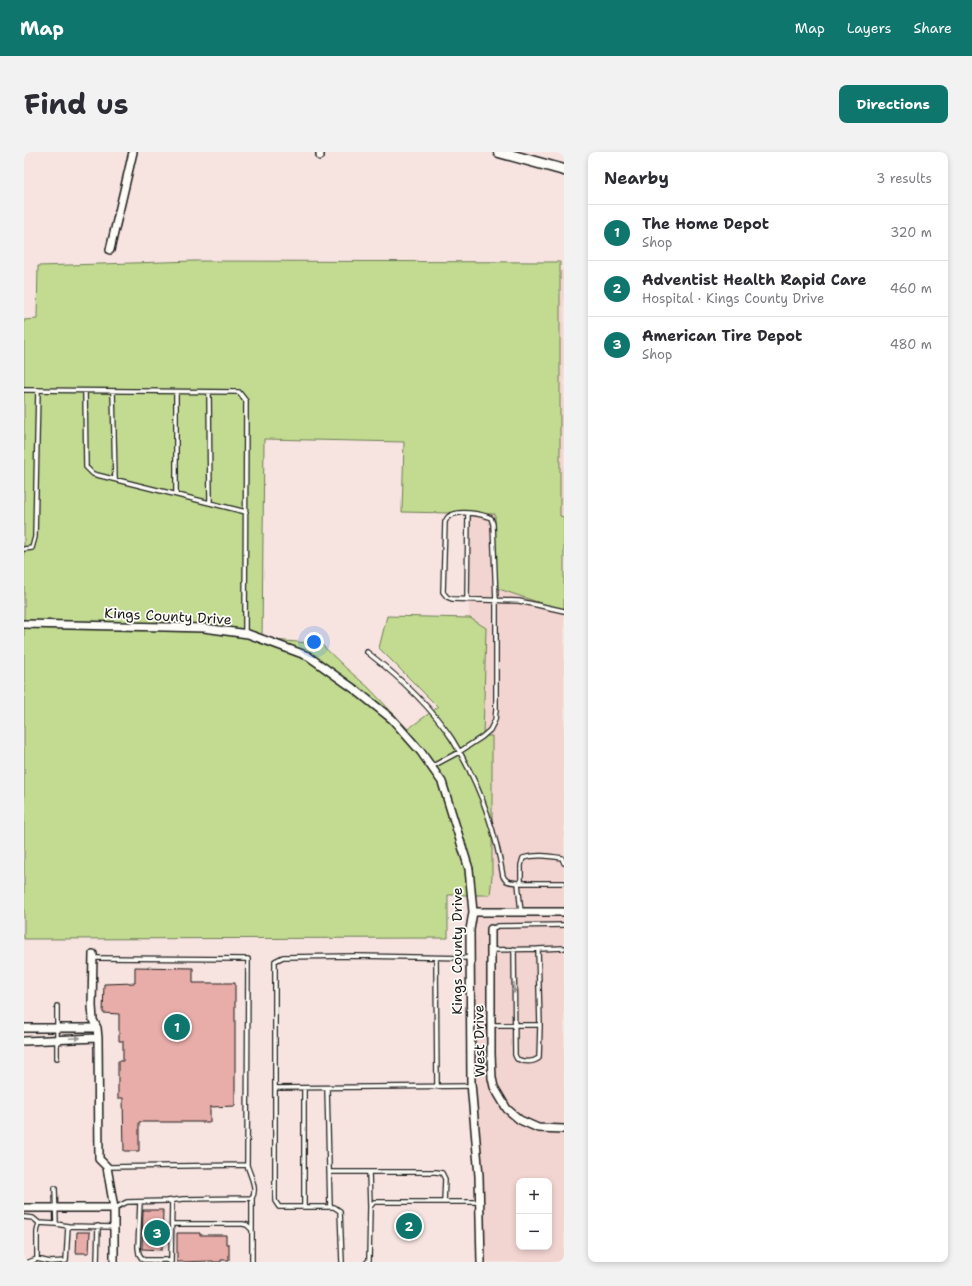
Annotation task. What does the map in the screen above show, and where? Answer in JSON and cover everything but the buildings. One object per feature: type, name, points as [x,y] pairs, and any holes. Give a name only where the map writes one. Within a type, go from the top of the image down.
[{"type":"street","points":[[110,250],[133,152]]},
{"type":"street","points":[[499,152],[564,170]]},
{"type":"street","name":"Kings County Drive","points":[[24,624],[165,626],[204,628],[245,634],[308,656],[357,691],[392,719],[421,752],[442,782],[469,869],[472,912],[470,930],[471,1086],[478,1169],[480,1262]]},
{"type":"street","points":[[472,912],[564,912]]},
{"type":"street","name":"West Drive","points":[[491,929],[492,1078],[494,1087],[507,1109],[520,1120],[538,1128],[564,1129]]},
{"type":"street","points":[[93,956],[92,1006],[93,1020],[97,1028],[98,1038],[99,1159],[107,1167],[114,1208],[114,1262]]},
{"type":"street","points":[[24,1028],[97,1028]]},
{"type":"street","points":[[24,1041],[98,1038]]},
{"type":"street","points":[[24,1208],[114,1208]]},
{"type":"lane","points":[[24,390],[239,392],[246,402],[245,634]]},
{"type":"lane","points":[[24,549],[32,548],[35,537],[38,390]]},
{"type":"lane","points":[[84,391],[86,467],[93,474],[246,512]]},
{"type":"lane","points":[[114,391],[115,479]]},
{"type":"lane","points":[[176,392],[176,494]]},
{"type":"lane","points":[[209,392],[210,503]]},
{"type":"lane","points":[[468,513],[468,600]]},
{"type":"lane","points":[[431,766],[459,752],[482,737],[490,730],[495,720],[496,710],[496,601],[493,524],[491,518],[484,515],[468,513],[455,514],[448,517],[445,522],[443,592],[447,597],[452,600],[468,600],[496,601],[527,602],[564,611]]},
{"type":"lane","points":[[367,652],[386,666],[410,689],[438,720],[452,739],[483,800],[505,880],[507,882],[519,883],[564,883]]},
{"type":"lane","points":[[521,912],[519,883],[523,858],[531,856],[552,856],[562,858],[564,863]]},
{"type":"lane","points":[[491,929],[498,926],[564,925]]},
{"type":"lane","points":[[490,950],[564,948]]},
{"type":"lane","points":[[514,949],[515,1056],[517,1059],[523,1061],[535,1061],[539,1058],[540,1025],[538,949]]},
{"type":"lane","points":[[93,956],[248,959],[247,1165],[255,1189],[255,1194],[252,1198],[252,1262]]},
{"type":"lane","points":[[342,1262],[340,1211],[334,1207],[279,1207],[275,1201],[275,961],[283,957],[356,956],[470,958]]},
{"type":"lane","points":[[436,958],[437,1086]]},
{"type":"lane","points":[[57,1006],[57,1058]]},
{"type":"lane","points":[[491,1025],[540,1025]]},
{"type":"lane","points":[[275,1088],[471,1086]]},
{"type":"lane","points":[[304,1088],[304,1207]]},
{"type":"lane","points":[[327,1088],[330,1207]]},
{"type":"lane","points":[[107,1167],[247,1165]]},
{"type":"lane","points":[[329,1172],[442,1173],[444,1179],[444,1202]]},
{"type":"lane","points":[[367,1262],[369,1260],[369,1172]]},
{"type":"lane","points":[[55,1188],[56,1224]]},
{"type":"lane","points":[[114,1208],[127,1202],[183,1199],[252,1198]]},
{"type":"lane","points":[[140,1202],[139,1254],[143,1260],[166,1260],[171,1262],[172,1200]]},
{"type":"lane","points":[[370,1207],[374,1202],[479,1202]]},
{"type":"lane","points":[[24,1216],[34,1218],[39,1223],[68,1226],[114,1227]]},
{"type":"lane","points":[[37,1259],[37,1232],[39,1223]]},
{"type":"lane","points":[[172,1224],[243,1224],[247,1225],[252,1230]]},
{"type":"lane","points":[[29,1262],[37,1259],[50,1262],[67,1262],[68,1226]]},
{"type":"lane","points":[[98,1226],[98,1262]]},
{"type":"shaded area","points":[[564,270],[564,1262],[481,1262],[476,1140],[469,869],[469,288]]},
{"type":"green space","points":[[195,261],[560,262],[560,516],[564,517],[564,611],[496,588],[495,514],[402,512],[404,442],[264,439],[262,639],[321,644],[368,687],[408,729],[438,707],[379,648],[387,616],[470,618],[486,628],[483,736],[492,736],[492,876],[490,895],[448,895],[448,938],[24,939],[24,320],[37,319],[38,266]]},
{"type":"place","name":"The Home Depot","points":[[177,1027]]},
{"type":"place","name":"Adventist Health Rapid Care","points":[[409,1226]]},
{"type":"place","name":"American Tire Depot","points":[[157,1233]]}]
